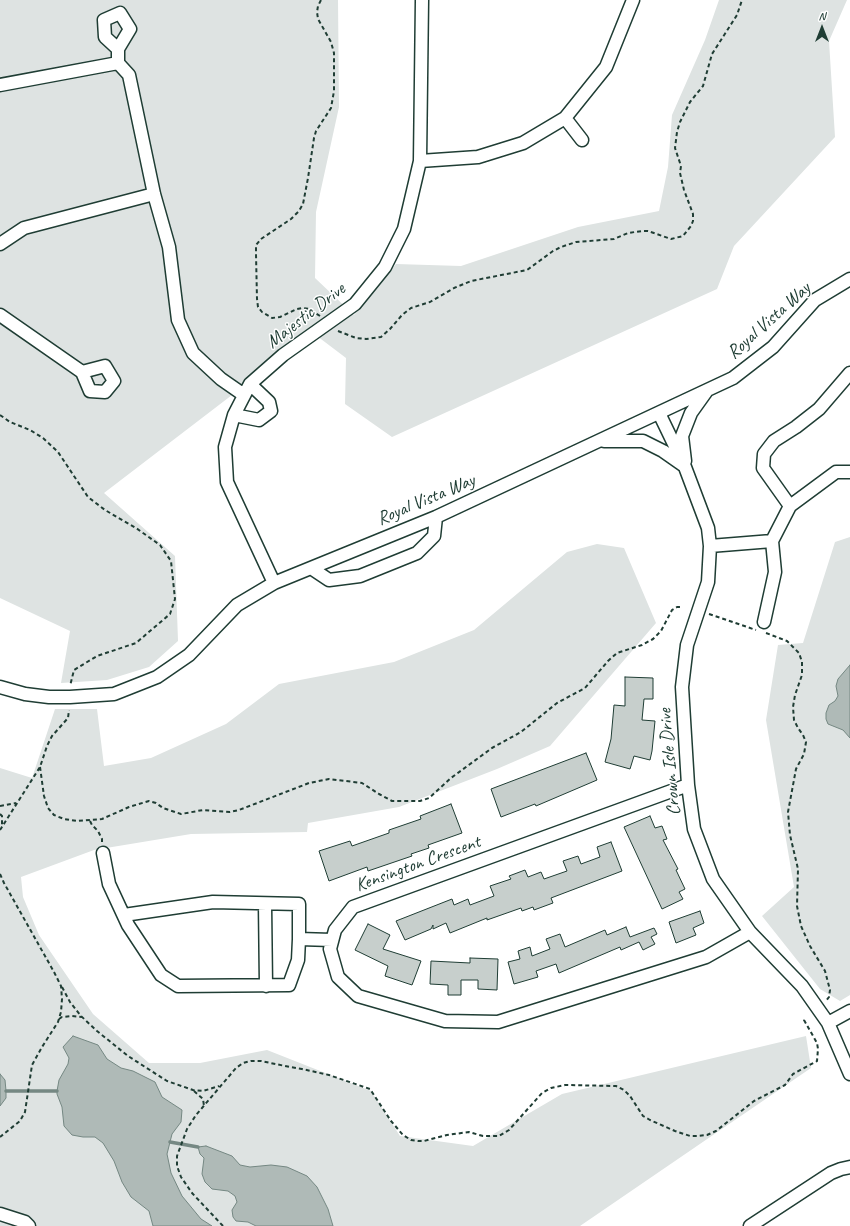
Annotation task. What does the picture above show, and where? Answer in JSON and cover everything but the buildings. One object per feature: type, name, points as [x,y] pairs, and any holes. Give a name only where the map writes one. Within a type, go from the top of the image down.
[{"type":"street","name":"Majestic Drive","points":[[274,583],[227,482],[226,446],[234,415],[247,389],[284,354],[355,304],[385,267],[404,230],[420,161],[422,0]]},
{"type":"street","points":[[420,161],[478,157],[523,143],[565,118],[606,67],[633,0]]},
{"type":"street","points":[[118,49],[118,62],[128,76],[154,194],[170,247],[178,320],[193,353],[221,379],[247,389],[269,402],[271,411],[259,420],[234,415]]},
{"type":"street","points":[[0,85],[118,62]]},
{"type":"street","points":[[565,118],[582,140]]},
{"type":"street","points":[[0,244],[24,228],[154,194]]},
{"type":"street","name":"Royal Vista Way","points":[[0,687],[25,694],[49,698],[114,694],[157,677],[189,656],[237,605],[274,583],[436,517],[659,414],[733,378],[772,347],[816,300],[850,279]]},
{"type":"street","points":[[0,314],[82,372]]},
{"type":"street","points":[[790,506],[763,468],[764,454],[774,441],[796,427],[819,409],[850,373]]},
{"type":"street","points":[[685,467],[682,436],[691,413],[707,391]]},
{"type":"street","name":"Crown Isle Drive","points":[[659,414],[685,467],[708,528],[710,546],[708,582],[687,644],[682,687],[688,785],[694,829],[713,879],[750,932],[802,986],[828,1023],[850,1074]]},
{"type":"street","points":[[601,440],[643,441],[663,450],[685,467]]},
{"type":"street","points":[[764,622],[775,572],[772,541],[790,506],[836,472],[850,472]]},
{"type":"street","points":[[311,568],[329,580],[360,576],[417,554],[434,536],[436,517]]},
{"type":"street","points":[[710,546],[772,541]]},
{"type":"street","name":"Kensington Crescent","points":[[688,785],[353,907],[335,930],[330,949],[338,977],[358,996],[445,1021],[498,1022],[706,957],[750,932]]},
{"type":"street","points":[[103,853],[109,884],[128,925],[161,975],[178,986],[289,986],[298,960],[299,904],[213,902],[124,915]]},
{"type":"street","points":[[266,904],[266,986]]},
{"type":"street","points":[[299,940],[332,940]]},
{"type":"street","points":[[828,1023],[850,1011]]},
{"type":"street","points":[[750,1226],[831,1173],[841,1168],[850,1167]]},
{"type":"street","points":[[0,1214],[25,1222],[29,1226]]},
{"type":"path","points":[[321,317],[309,309],[304,308],[297,308],[280,317],[272,318],[262,312],[258,307],[257,299],[256,245],[261,239],[291,218],[299,211],[303,204],[316,131],[331,108],[334,91],[334,53],[331,42],[318,19],[318,6],[322,0]]},
{"type":"path","points":[[335,328],[340,332],[356,338],[366,339],[381,337],[390,329],[402,314],[411,308],[430,302],[454,288],[471,281],[527,270],[553,251],[576,242],[614,239],[628,233],[642,231],[648,231],[671,239],[683,236],[691,226],[693,214],[684,190],[680,173],[681,166],[675,148],[677,132],[680,122],[690,102],[703,86],[712,54],[737,15],[742,0]]},
{"type":"path","points":[[0,414],[10,422],[30,430],[43,438],[58,452],[88,497],[104,510],[136,528],[160,544],[171,561],[175,599],[170,614],[136,643],[97,656],[74,670],[70,686]]},
{"type":"path","points":[[40,767],[44,796],[48,808],[54,815],[64,819],[77,821],[102,819],[128,807],[149,801],[156,803],[163,808],[181,814],[203,810],[234,811],[247,808],[309,783],[329,779],[362,783],[378,794],[392,801],[415,802],[429,798],[451,778],[492,748],[521,732],[556,703],[585,688],[608,661],[617,653],[642,645],[653,639],[661,631],[672,610],[677,607],[682,607]]},
{"type":"path","points":[[706,613],[787,641],[799,653],[802,662],[802,675],[794,707],[794,720],[806,742],[804,754],[796,769],[788,812],[790,835],[798,869],[797,906],[801,926],[810,946],[825,971],[830,990],[829,997],[826,1002]]},
{"type":"path","points":[[0,830],[40,767],[52,736],[68,718],[69,710]]},
{"type":"path","points":[[0,806],[15,804],[18,802]]},
{"type":"path","points":[[0,814],[2,827]]},
{"type":"path","points":[[90,821],[102,839],[103,853]]},
{"type":"path","points":[[0,874],[70,1002],[82,1017],[128,1056],[167,1081],[193,1090],[203,1091],[221,1085]]},
{"type":"path","points":[[0,1136],[20,1121],[25,1112],[28,1101],[32,1065],[58,1020],[61,1012],[61,986]]},
{"type":"path","points":[[58,1020],[66,1016],[82,1017]]},
{"type":"path","points":[[223,1226],[192,1193],[181,1177],[177,1166],[179,1149],[196,1115],[242,1063],[261,1061],[329,1075],[370,1089],[391,1121],[403,1135],[411,1140],[424,1142],[447,1135],[469,1132],[483,1136],[499,1136],[509,1130],[542,1093],[551,1088],[565,1085],[616,1086],[624,1090],[630,1096],[643,1116],[675,1131],[690,1136],[698,1136],[707,1135],[716,1131],[754,1101],[785,1085],[793,1074],[817,1061],[817,1043],[804,1020],[805,1017]]},
{"type":"path","points":[[193,1090],[203,1099],[204,1106]]},
{"type":"shaded area","points":[[0,0],[338,0],[339,107],[316,212],[315,278],[354,315],[396,264],[461,266],[578,227],[659,211],[668,167],[672,115],[705,40],[719,0],[847,0],[829,41],[835,137],[734,246],[717,289],[392,437],[345,404],[346,358],[313,333],[104,493],[175,556],[178,641],[149,667],[107,680],[61,683],[70,631],[0,598]]},
{"type":"shaded area","points":[[850,537],[850,995],[840,1001],[820,989],[762,916],[794,887],[766,720],[778,645],[803,643],[835,542]]},
{"type":"shaded area","points":[[597,544],[624,548],[656,623],[550,746],[497,769],[399,807],[308,823],[307,832],[191,834],[94,850],[21,877],[23,897],[39,935],[93,1014],[149,1063],[200,1063],[267,1050],[371,1091],[400,1136],[473,1146],[562,1094],[806,1036],[811,1068],[580,1226],[0,1226],[0,768],[32,778],[55,709],[97,709],[104,766],[151,758],[226,724],[279,684],[394,662],[474,630],[567,552]]},
{"type":"shaded area","points":[[850,665],[850,738],[843,730],[828,724],[826,713],[829,705],[835,701],[838,696],[836,686],[838,679]]},
{"type":"shaded area","points":[[73,1036],[98,1045],[107,1059],[121,1068],[133,1071],[155,1082],[162,1097],[182,1110],[181,1122],[172,1134],[167,1154],[171,1173],[182,1196],[201,1219],[212,1226],[153,1226],[149,1211],[131,1197],[122,1182],[114,1161],[103,1143],[95,1137],[72,1135],[64,1126],[62,1107],[57,1091],[59,1080],[68,1064],[69,1058],[63,1047]]},
{"type":"shaded area","points":[[0,1074],[5,1080],[6,1098],[0,1106]]},
{"type":"shaded area","points":[[206,1146],[232,1156],[240,1165],[250,1167],[271,1165],[287,1167],[307,1176],[317,1187],[328,1209],[333,1226],[256,1226],[248,1222],[236,1221],[233,1217],[232,1210],[237,1202],[235,1196],[228,1191],[212,1189],[205,1182],[202,1174],[204,1158],[200,1154],[198,1147]]},
{"type":"waterway","points":[[6,1091],[57,1091]]},
{"type":"waterway","points":[[170,1142],[198,1147]]}]
